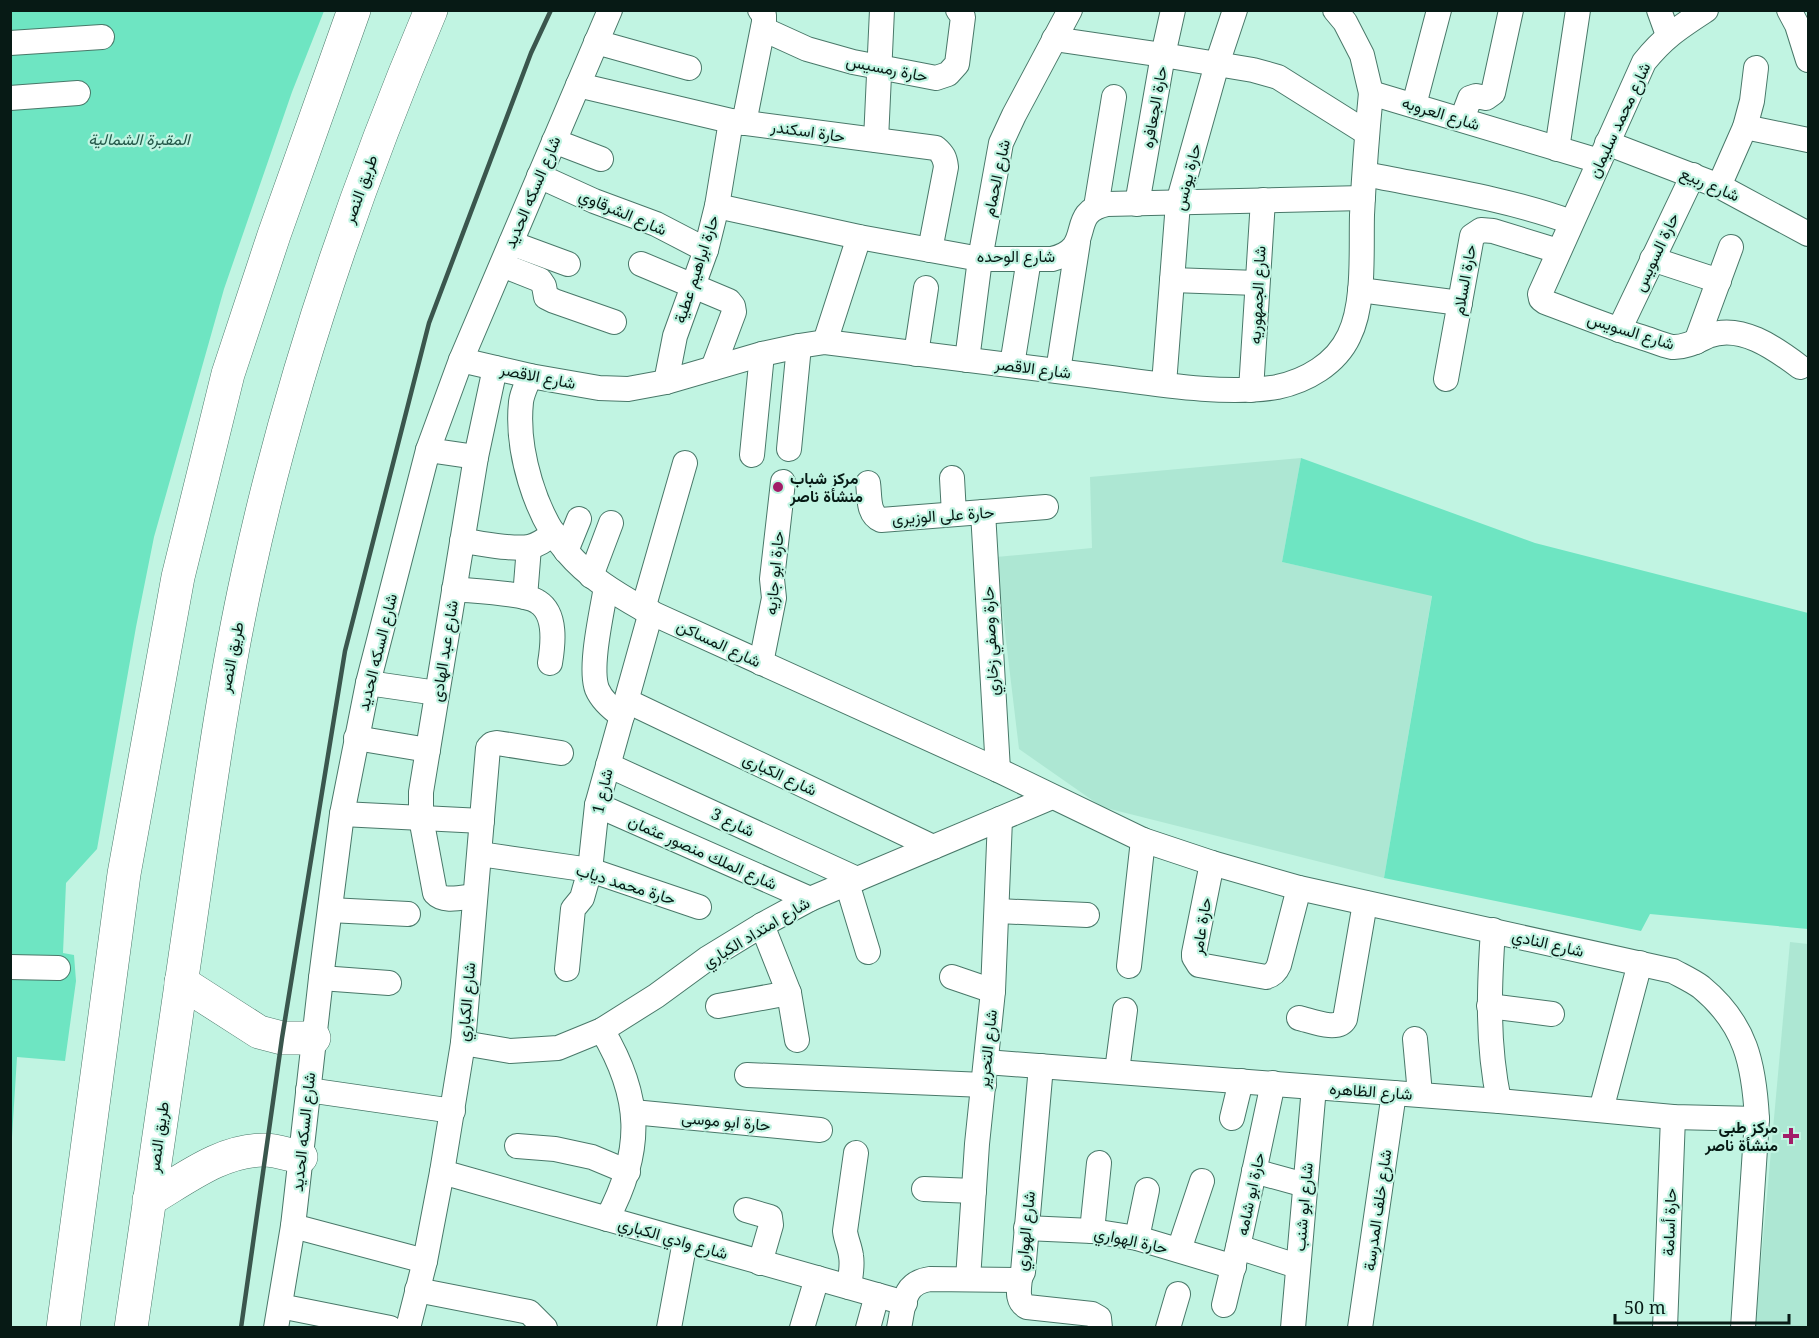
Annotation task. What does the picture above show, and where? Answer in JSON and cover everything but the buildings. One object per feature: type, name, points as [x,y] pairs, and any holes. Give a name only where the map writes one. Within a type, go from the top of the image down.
[{"type":"highway","points":[[63,1328],[124,874],[178,577],[228,374],[274,235],[354,10]]},
{"type":"highway","name":"طريق النصر","points":[[131,1328],[223,696],[248,573],[277,451],[312,331],[351,212],[395,94],[431,10]]},
{"type":"highway","points":[[181,982],[259,1032],[282,1038],[314,1038]]},
{"type":"highway","points":[[149,1200],[232,1154],[266,1150],[300,1157]]},
{"type":"street","name":"شارع السكه الحديد","points":[[278,1317],[293,1227],[342,814],[368,683],[428,450],[462,360],[610,10]]},
{"type":"street","points":[[876,140],[882,10]]},
{"type":"street","name":"حارة رمسيس","points":[[761,20],[807,49],[853,62],[936,78],[948,74],[957,63],[963,17],[958,10]]},
{"type":"street","name":"شارع الحمام","points":[[967,360],[980,259],[1001,143],[1070,10]]},
{"type":"street","name":"حارة الجعافره","points":[[1137,204],[1173,10]]},
{"type":"street","name":"حارة يونس","points":[[1164,384],[1178,203],[1217,64],[1235,10]]},
{"type":"street","points":[[1335,10],[1362,56],[1371,93]]},
{"type":"street","points":[[1414,105],[1439,10]]},
{"type":"street","points":[[1462,119],[1470,98],[1476,96],[1485,98],[1493,93],[1511,10]]},
{"type":"street","points":[[1557,148],[1578,10]]},
{"type":"street","points":[[1659,10],[1668,35]]},
{"type":"street","name":"شارع محمد سليمان","points":[[1558,251],[1644,62],[1668,35],[1706,10]]},
{"type":"street","points":[[1789,10],[1797,25],[1809,60]]},
{"type":"street","name":"حارة ابراهيم عطية","points":[[666,382],[675,336],[706,250],[761,20]]},
{"type":"street","points":[[10,43],[102,37]]},
{"type":"street","points":[[1054,39],[1253,70],[1278,77],[1367,133]]},
{"type":"street","points":[[596,42],[689,68]]},
{"type":"street","points":[[1719,186],[1745,127],[1752,101],[1756,68]]},
{"type":"street","name":"حارة اسكندر","points":[[578,85],[738,122],[936,148],[942,153],[946,166],[930,250]]},
{"type":"street","points":[[10,98],[78,93]]},
{"type":"street","name":"شارع العروبه","points":[[1371,93],[1557,148],[1603,152]]},
{"type":"street","name":"شارع الاقصر","points":[[462,360],[530,376],[599,388],[628,388],[666,382],[762,354],[825,342],[1164,384],[1223,389],[1251,390],[1299,381],[1319,370],[1336,356],[1348,338],[1357,317],[1371,93]]},
{"type":"street","points":[[1114,98],[1096,207],[1107,204],[1363,198]]},
{"type":"street","points":[[1745,127],[1808,137]]},
{"type":"street","points":[[554,141],[601,159]]},
{"type":"street","name":"شارع ربيع","points":[[1603,152],[1693,175],[1719,186],[1809,234]]},
{"type":"street","points":[[1365,174],[1511,203],[1571,222]]},
{"type":"street","name":"حارة السويس","points":[[1619,330],[1693,175]]},
{"type":"street","name":"شارع الشرقاوي","points":[[539,176],[594,201],[656,224],[706,250]]},
{"type":"street","name":"شارع الجمهوريه","points":[[1251,390],[1263,200]]},
{"type":"street","name":"شارع الوحده","points":[[717,206],[859,237],[980,259],[1052,259],[1062,256],[1071,251],[1078,242],[1087,214],[1096,207]]},
{"type":"street","name":"حارة السلام","points":[[1446,379],[1472,236],[1481,230],[1493,231],[1558,251]]},
{"type":"street","points":[[825,342],[859,237]]},
{"type":"street","points":[[1058,371],[1078,242]]},
{"type":"street","points":[[511,243],[568,264]]},
{"type":"street","points":[[1696,342],[1731,247]]},
{"type":"street","name":"شارع السويس","points":[[1558,251],[1541,288],[1541,298],[1545,302],[1619,330],[1673,347],[1685,346],[1709,335],[1723,332],[1737,333],[1774,348],[1800,367]]},
{"type":"street","points":[[1012,365],[1029,259]]},
{"type":"street","points":[[1652,259],[1719,281]]},
{"type":"street","points":[[641,264],[724,298],[733,306],[734,312],[713,368]]},
{"type":"street","points":[[502,265],[540,280],[546,297],[614,322]]},
{"type":"street","points":[[1172,280],[1257,283]]},
{"type":"street","points":[[916,354],[926,288]]},
{"type":"street","points":[[1360,290],[1460,303]]},
{"type":"street","points":[[789,449],[799,346]]},
{"type":"street","points":[[752,455],[762,354]]},
{"type":"street","name":"شارع عبد الهادى","points":[[475,896],[444,899],[435,893],[421,818],[421,792],[476,457],[495,368]]},
{"type":"street","name":"شارع المساكن","points":[[530,376],[521,399],[520,424],[525,462],[536,499],[560,542],[599,582],[647,611],[998,770],[1052,797]]},
{"type":"street","points":[[428,450],[476,457]]},
{"type":"street","name":"شارع 1","points":[[567,969],[573,909],[582,898],[590,870],[597,805],[624,708],[685,463]]},
{"type":"street","points":[[952,478],[954,514]]},
{"type":"street","name":"حارة ابو جازيه","points":[[761,663],[774,598],[772,579],[783,482]]},
{"type":"street","name":"حارة على الوزيرى","points":[[868,483],[871,511],[878,519],[1046,507]]},
{"type":"street","name":"حارة وصفي زخاري","points":[[983,512],[998,770]]},
{"type":"street","points":[[462,541],[514,547],[529,547],[543,542],[560,542],[579,519]]},
{"type":"street","name":"شارع الكبارى","points":[[611,523],[599,582],[594,674],[597,689],[605,702],[624,708],[933,847]]},
{"type":"street","points":[[525,597],[529,547]]},
{"type":"street","points":[[454,589],[525,597],[539,602],[551,619],[553,646],[550,663]]},
{"type":"street","points":[[368,683],[437,693]]},
{"type":"street","points":[[356,738],[428,750]]},
{"type":"street","name":"شارع الكباري","points":[[408,1328],[425,1262],[463,1043],[488,748],[497,743],[561,753]]},
{"type":"street","name":"شارع 3","points":[[608,765],[852,881]]},
{"type":"street","name":"شارع امتداد الكباري","points":[[463,1043],[510,1052],[558,1048],[602,1030],[656,996],[708,958],[810,899],[1052,797]]},
{"type":"street","name":"شارع النادي","points":[[1052,797],[1143,840],[1212,863],[1299,888],[1673,971],[1699,986],[1722,1007],[1739,1032],[1751,1060],[1755,1091],[1756,1119],[1743,1328]]},
{"type":"street","name":"شارع الملك منصور عثمان","points":[[597,805],[810,899]]},
{"type":"street","points":[[342,814],[482,821]]},
{"type":"street","name":"شارع التحرير","points":[[968,1279],[977,1144],[993,991],[1000,819]]},
{"type":"street","points":[[1130,966],[1143,840]]},
{"type":"street","name":"حارة محمد دياب","points":[[480,854],[590,870],[699,908]]},
{"type":"street","name":"حارة عامر","points":[[1212,863],[1194,953],[1199,966],[1266,977],[1272,975],[1277,971],[1279,965],[1299,888]]},
{"type":"street","points":[[852,881],[868,952]]},
{"type":"street","points":[[1299,1018],[1337,1026],[1343,1024],[1346,1019],[1365,903]]},
{"type":"street","points":[[330,910],[408,914]]},
{"type":"street","points":[[998,911],[1087,915]]},
{"type":"street","points":[[762,925],[789,993],[797,1040]]},
{"type":"street","points":[[1493,930],[1489,1006],[1492,1067],[1499,1101]]},
{"type":"street","points":[[1601,1110],[1640,963]]},
{"type":"street","points":[[10,967],[58,969]]},
{"type":"street","points":[[952,977],[993,991]]},
{"type":"street","points":[[321,978],[389,983]]},
{"type":"street","points":[[718,1006],[789,993]]},
{"type":"street","points":[[1489,1006],[1552,1014]]},
{"type":"street","points":[[1117,1071],[1125,1010]]},
{"type":"street","points":[[602,1030],[617,1056],[628,1083],[633,1112],[633,1142],[628,1172],[620,1197],[607,1219]]},
{"type":"street","points":[[1414,1039],[1420,1094]]},
{"type":"street","name":"شارع الظاهره","points":[[986,1062],[1420,1094],[1673,1117],[1756,1119]]},
{"type":"street","name":"شارع الهواري","points":[[899,1328],[906,1293],[920,1280],[1016,1280],[1020,1278],[1023,1272],[1041,1066]]},
{"type":"street","points":[[747,1075],[984,1085]]},
{"type":"street","points":[[1232,1118],[1241,1081]]},
{"type":"street","name":"حارة ابو شامه","points":[[1224,1305],[1273,1083]]},
{"type":"street","name":"شارع ابو شنب","points":[[1293,1328],[1314,1087]]},
{"type":"street","points":[[308,1090],[453,1111]]},
{"type":"street","name":"شارع خلف المدرسة","points":[[1360,1328],[1394,1093]]},
{"type":"street","name":"حارة ابو موسى","points":[[633,1112],[820,1130]]},
{"type":"street","name":"حارة أسامة","points":[[1665,1328],[1673,1117]]},
{"type":"street","points":[[517,1146],[555,1149],[592,1157],[628,1172]]},
{"type":"street","points":[[849,1287],[852,1261],[846,1244],[845,1231],[856,1153]]},
{"type":"street","points":[[1092,1231],[1099,1163]]},
{"type":"street","name":"شارع وادي الكباري","points":[[442,1172],[904,1303]]},
{"type":"street","points":[[1254,1172],[1305,1185]]},
{"type":"street","points":[[1179,1250],[1202,1181]]},
{"type":"street","points":[[924,1189],[974,1191]]},
{"type":"street","points":[[1137,1238],[1147,1190]]},
{"type":"street","points":[[746,1210],[770,1217],[771,1225],[760,1263]]},
{"type":"street","points":[[293,1227],[425,1262]]},
{"type":"street","name":"حارة الهواري","points":[[1026,1228],[1092,1231],[1137,1238],[1179,1250],[1298,1266]]},
{"type":"street","points":[[672,1327],[685,1241]]},
{"type":"street","points":[[802,1328],[817,1278]]},
{"type":"street","points":[[1020,1278],[1019,1298],[1023,1305],[1092,1314],[1099,1318],[1100,1328]]},
{"type":"street","points":[[417,1290],[529,1312],[545,1328]]},
{"type":"street","points":[[1168,1328],[1178,1294]]},
{"type":"street","points":[[868,1328],[877,1295]]},
{"type":"street","points":[[278,1317],[390,1328]]},
{"type":"shaded area","points":[[1301,458],[1282,562],[1432,595],[1384,878],[1102,807],[1019,749],[996,557],[1092,548],[1090,477]]},
{"type":"shaded area","name":"مركز طبى منشأة ناصر","points":[[1790,942],[1808,944],[1808,1327],[1755,1327]]},
{"type":"green space","name":"المقبرة الشمالية","points":[[11,11],[324,11],[292,92],[224,289],[154,537],[97,849],[66,883],[63,953],[74,955],[76,981],[65,1061],[17,1057],[11,1153]]},
{"type":"green space","points":[[1301,458],[1535,543],[1808,613],[1808,929],[1650,914],[1641,931],[1384,878],[1432,596],[1282,562]]},
{"type":"railway","points":[[241,1328],[282,1038],[345,651],[429,323],[531,53],[551,10]]},
{"type":"place","name":"مركز شباب منشأة ناصر","points":[[778,487]]},
{"type":"place","name":"مركز طبى منشأة ناصر","points":[[1791,1136]]}]
